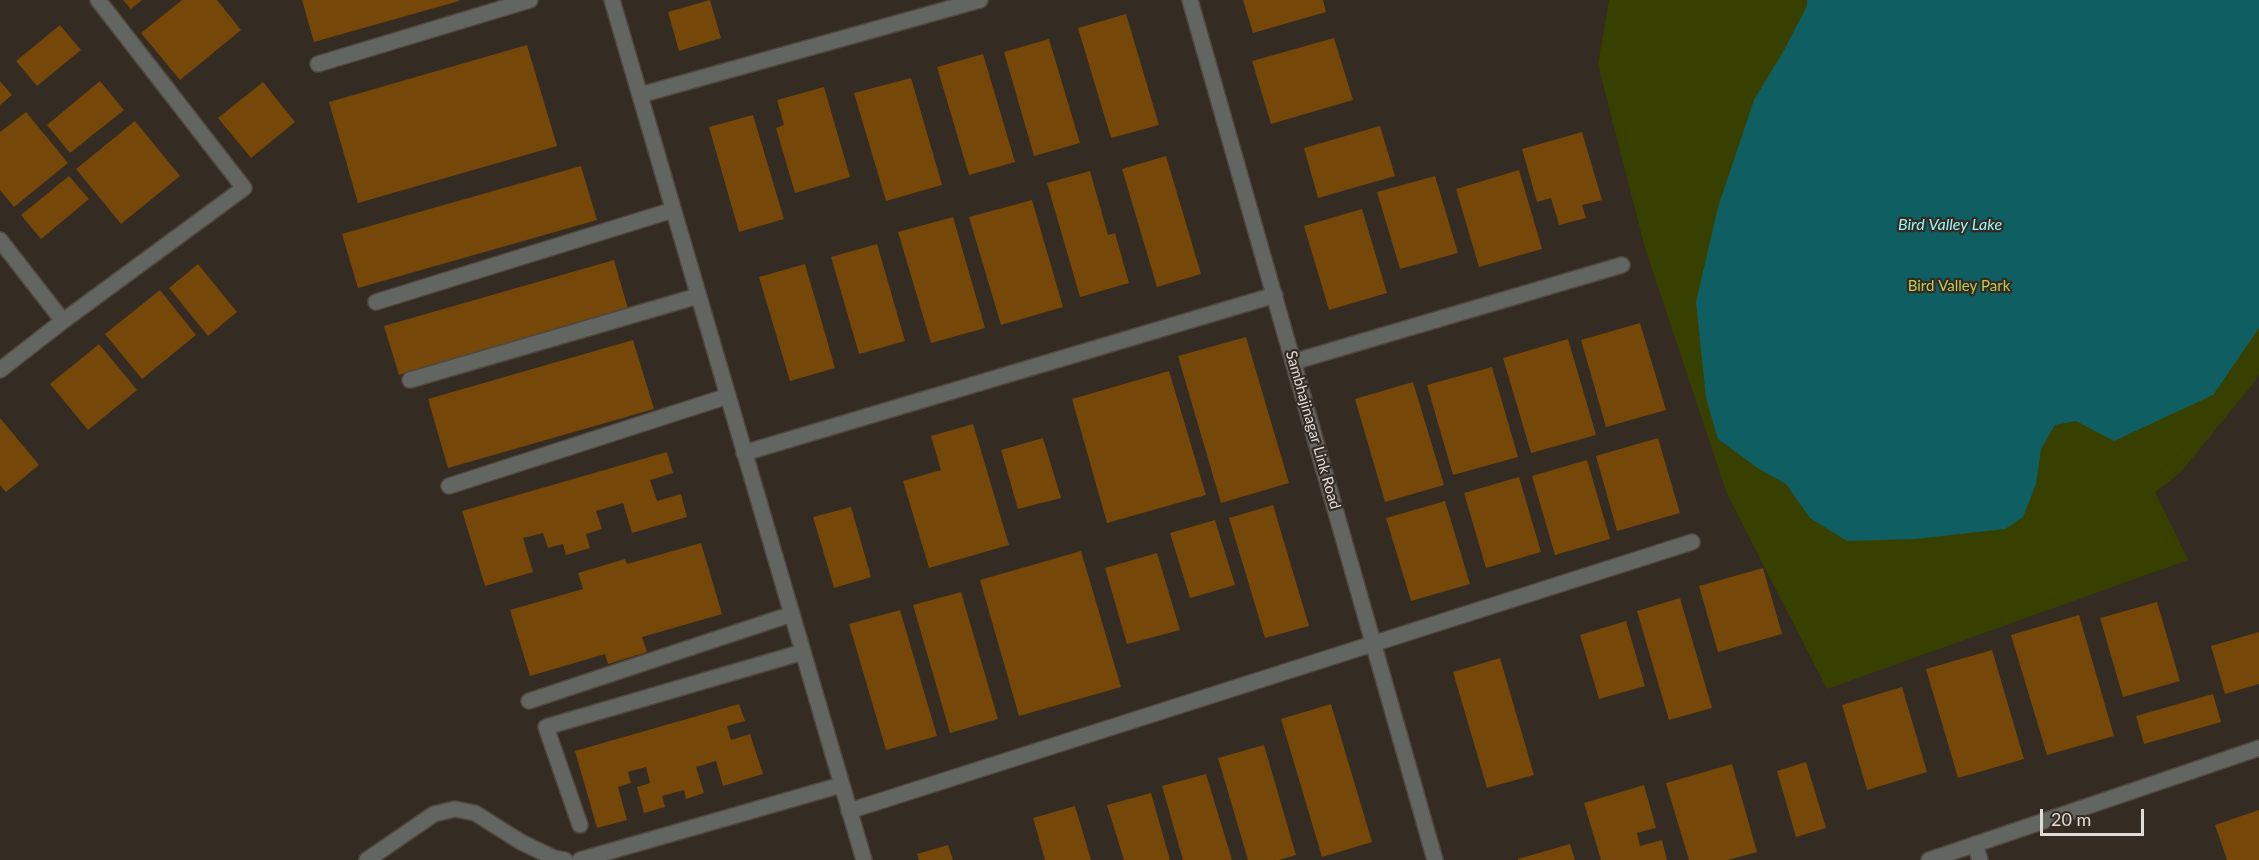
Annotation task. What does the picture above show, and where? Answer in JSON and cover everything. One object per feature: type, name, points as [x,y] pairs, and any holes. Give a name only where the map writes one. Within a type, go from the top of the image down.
[{"type":"street","points":[[0,370],[244,188],[98,0]]},
{"type":"street","points":[[318,64],[530,0]]},
{"type":"street","points":[[612,0],[864,860]]},
{"type":"street","points":[[640,95],[980,0]]},
{"type":"street","name":"Sambhajinagar Link Road","points":[[1190,0],[1435,860]]},
{"type":"street","points":[[376,302],[674,210]]},
{"type":"street","points":[[0,240],[63,321]]},
{"type":"street","points":[[1293,362],[1622,265]]},
{"type":"street","points":[[744,453],[1275,295]]},
{"type":"street","points":[[410,380],[699,296]]},
{"type":"street","points":[[449,486],[728,396]]},
{"type":"street","points":[[849,811],[1692,542]]},
{"type":"street","points":[[530,701],[792,614]]},
{"type":"street","points":[[580,825],[546,727],[803,652]]},
{"type":"street","points":[[1929,860],[2259,748]]},
{"type":"street","points":[[580,860],[841,785]]},
{"type":"street","points":[[367,860],[434,814],[455,809],[475,813],[521,842],[554,858],[565,860]]},
{"type":"street","points":[[1975,844],[1980,860]]},
{"type":"green space","name":"Bird Valley Lake","points":[[1609,0],[2259,0],[2259,374],[2180,473],[2155,492],[2188,560],[1827,689],[1727,494],[1645,248],[1598,64]]},
{"type":"water","name":"Bird Valley Lake","points":[[1807,0],[2259,0],[2259,328],[2213,395],[2114,441],[2076,421],[2055,425],[2041,449],[2036,484],[2023,517],[2005,529],[1915,539],[1847,541],[1810,518],[1786,484],[1759,469],[1718,439],[1706,398],[1696,302],[1718,207],[1754,100],[1783,52],[1807,6]]},
{"type":"building","points":[[123,0],[142,0],[131,9]]},
{"type":"building","points":[[182,0],[217,0],[241,30],[180,80],[141,33]]},
{"type":"building","points":[[302,0],[459,0],[459,1],[314,42]]},
{"type":"building","points":[[710,0],[721,38],[679,51],[668,12]]},
{"type":"building","points":[[1243,0],[1323,0],[1326,12],[1253,33]]},
{"type":"building","points":[[1126,14],[1159,125],[1111,138],[1078,28]]},
{"type":"building","points":[[60,25],[81,50],[37,86],[16,61]]},
{"type":"building","points":[[1334,38],[1353,100],[1271,124],[1252,61]]},
{"type":"building","points":[[1049,39],[1080,143],[1034,156],[1004,52]]},
{"type":"building","points":[[527,45],[557,146],[358,203],[329,102]]},
{"type":"building","points":[[983,54],[1015,162],[969,175],[937,67]]},
{"type":"building","points":[[911,78],[942,185],[886,201],[854,93]]},
{"type":"building","points":[[0,81],[12,95],[0,105]]},
{"type":"building","points":[[100,81],[124,110],[70,153],[47,125]]},
{"type":"building","points":[[263,82],[295,122],[251,158],[218,118]]},
{"type":"building","points":[[824,87],[850,177],[795,193],[776,128],[784,125],[777,100]]},
{"type":"building","points":[[26,112],[68,163],[14,207],[0,190],[0,132]]},
{"type":"building","points":[[753,115],[784,219],[739,232],[709,127]]},
{"type":"building","points":[[135,121],[180,176],[121,224],[76,169]]},
{"type":"building","points":[[1380,126],[1395,176],[1318,198],[1304,148]]},
{"type":"building","points":[[1582,132],[1602,200],[1582,205],[1586,218],[1559,225],[1551,198],[1537,202],[1522,149]]},
{"type":"building","points":[[1166,156],[1201,274],[1157,287],[1122,169]]},
{"type":"building","points":[[581,166],[597,220],[358,288],[342,234]]},
{"type":"building","points":[[1519,170],[1542,249],[1479,267],[1456,189]]},
{"type":"building","points":[[1090,171],[1108,235],[1115,233],[1129,283],[1080,297],[1047,183]]},
{"type":"building","points":[[69,176],[89,199],[41,239],[21,215]]},
{"type":"building","points":[[1435,176],[1458,253],[1400,269],[1377,192]]},
{"type":"building","points":[[1032,200],[1063,307],[1001,325],[969,217]]},
{"type":"building","points":[[1362,209],[1387,293],[1329,310],[1304,226]]},
{"type":"building","points":[[953,217],[985,328],[931,343],[898,232]]},
{"type":"building","points":[[877,244],[905,341],[859,354],[831,257]]},
{"type":"building","points":[[614,260],[628,309],[399,375],[384,326]]},
{"type":"building","points":[[198,264],[237,312],[208,336],[169,288]]},
{"type":"building","points":[[805,264],[835,368],[790,381],[759,277]]},
{"type":"building","points":[[160,290],[196,335],[142,379],[105,334]]},
{"type":"building","points":[[1640,323],[1666,410],[1606,427],[1581,340]]},
{"type":"building","points":[[1246,337],[1289,483],[1221,503],[1178,356]]},
{"type":"building","points":[[1568,339],[1596,435],[1531,453],[1503,358]]},
{"type":"building","points":[[633,340],[654,409],[448,468],[428,399]]},
{"type":"building","points":[[99,344],[137,390],[88,430],[50,384]]},
{"type":"building","points":[[1492,367],[1518,457],[1453,475],[1427,385]]},
{"type":"building","points":[[1169,371],[1206,495],[1107,523],[1072,399]]},
{"type":"building","points":[[1413,382],[1444,485],[1385,502],[1355,399]]},
{"type":"building","points":[[0,418],[39,465],[6,492],[0,485]]},
{"type":"building","points":[[973,424],[1009,545],[929,568],[903,481],[941,470],[931,436]]},
{"type":"building","points":[[1043,438],[1061,498],[1018,509],[1001,450]]},
{"type":"building","points":[[1658,438],[1680,513],[1617,531],[1596,456]]},
{"type":"building","points":[[667,452],[673,473],[650,480],[657,501],[681,494],[687,517],[632,533],[623,503],[596,511],[602,529],[586,534],[590,548],[566,555],[563,544],[548,548],[543,533],[523,538],[533,572],[485,586],[462,511]]},
{"type":"building","points":[[1587,460],[1610,539],[1555,555],[1532,476]]},
{"type":"building","points":[[1519,477],[1541,552],[1486,568],[1464,493]]},
{"type":"building","points":[[1445,501],[1470,584],[1411,601],[1386,518]]},
{"type":"building","points":[[1273,505],[1309,626],[1265,638],[1229,518]]},
{"type":"building","points":[[851,507],[871,577],[834,588],[813,517]]},
{"type":"building","points":[[1215,520],[1235,585],[1190,598],[1170,533]]},
{"type":"building","points":[[701,543],[722,614],[642,637],[647,652],[608,664],[605,654],[530,676],[510,610],[583,589],[578,573],[625,559],[627,564]]},
{"type":"building","points":[[1081,551],[1121,687],[1019,716],[980,580]]},
{"type":"building","points":[[1157,553],[1180,630],[1127,644],[1105,568]]},
{"type":"building","points":[[1763,568],[1782,634],[1718,652],[1699,586]]},
{"type":"building","points":[[961,592],[998,719],[950,733],[913,605]]},
{"type":"building","points":[[1680,598],[1712,708],[1669,720],[1637,611]]},
{"type":"building","points":[[2157,602],[2180,681],[2123,697],[2100,618]]},
{"type":"building","points":[[900,610],[937,736],[886,750],[849,624]]},
{"type":"building","points":[[2079,615],[2114,736],[2047,755],[2011,635]]},
{"type":"building","points":[[1626,621],[1645,686],[1599,699],[1580,635]]},
{"type":"building","points":[[2259,632],[2259,684],[2225,694],[2211,646]]},
{"type":"building","points":[[1992,650],[2024,759],[1958,778],[1926,669]]},
{"type":"building","points":[[1500,658],[1534,775],[1487,788],[1453,672]]},
{"type":"building","points":[[1902,687],[1927,772],[1867,790],[1842,705]]},
{"type":"building","points":[[2213,694],[2221,722],[2144,744],[2136,716]]},
{"type":"building","points":[[739,704],[745,721],[727,726],[731,740],[750,734],[763,774],[723,786],[716,761],[696,767],[704,793],[686,799],[684,790],[662,796],[665,807],[644,813],[637,787],[650,783],[646,767],[628,772],[631,783],[618,787],[627,820],[597,828],[575,751]]},
{"type":"building","points":[[1331,704],[1372,842],[1322,857],[1281,719]]},
{"type":"building","points":[[1264,745],[1296,855],[1279,860],[1248,860],[1218,758]]},
{"type":"building","points":[[1806,762],[1826,828],[1796,837],[1777,771]]},
{"type":"building","points":[[1732,764],[1757,852],[1728,860],[1689,860],[1666,783]]},
{"type":"building","points":[[1206,774],[1232,860],[1183,860],[1162,786]]},
{"type":"building","points":[[1644,785],[1656,828],[1637,833],[1640,846],[1662,840],[1667,860],[1601,860],[1584,803]]},
{"type":"building","points":[[1151,793],[1170,860],[1124,860],[1107,805]]},
{"type":"building","points":[[1075,806],[1091,860],[1045,860],[1033,818]]},
{"type":"building","points":[[2259,810],[2259,860],[2227,860],[2215,825]]},
{"type":"building","points":[[1570,844],[1575,860],[1518,860],[1518,859]]},
{"type":"building","points":[[948,845],[953,860],[919,860],[917,854]]},
{"type":"park label","name":"Bird Valley Park","points":[[1959,286]]}]
